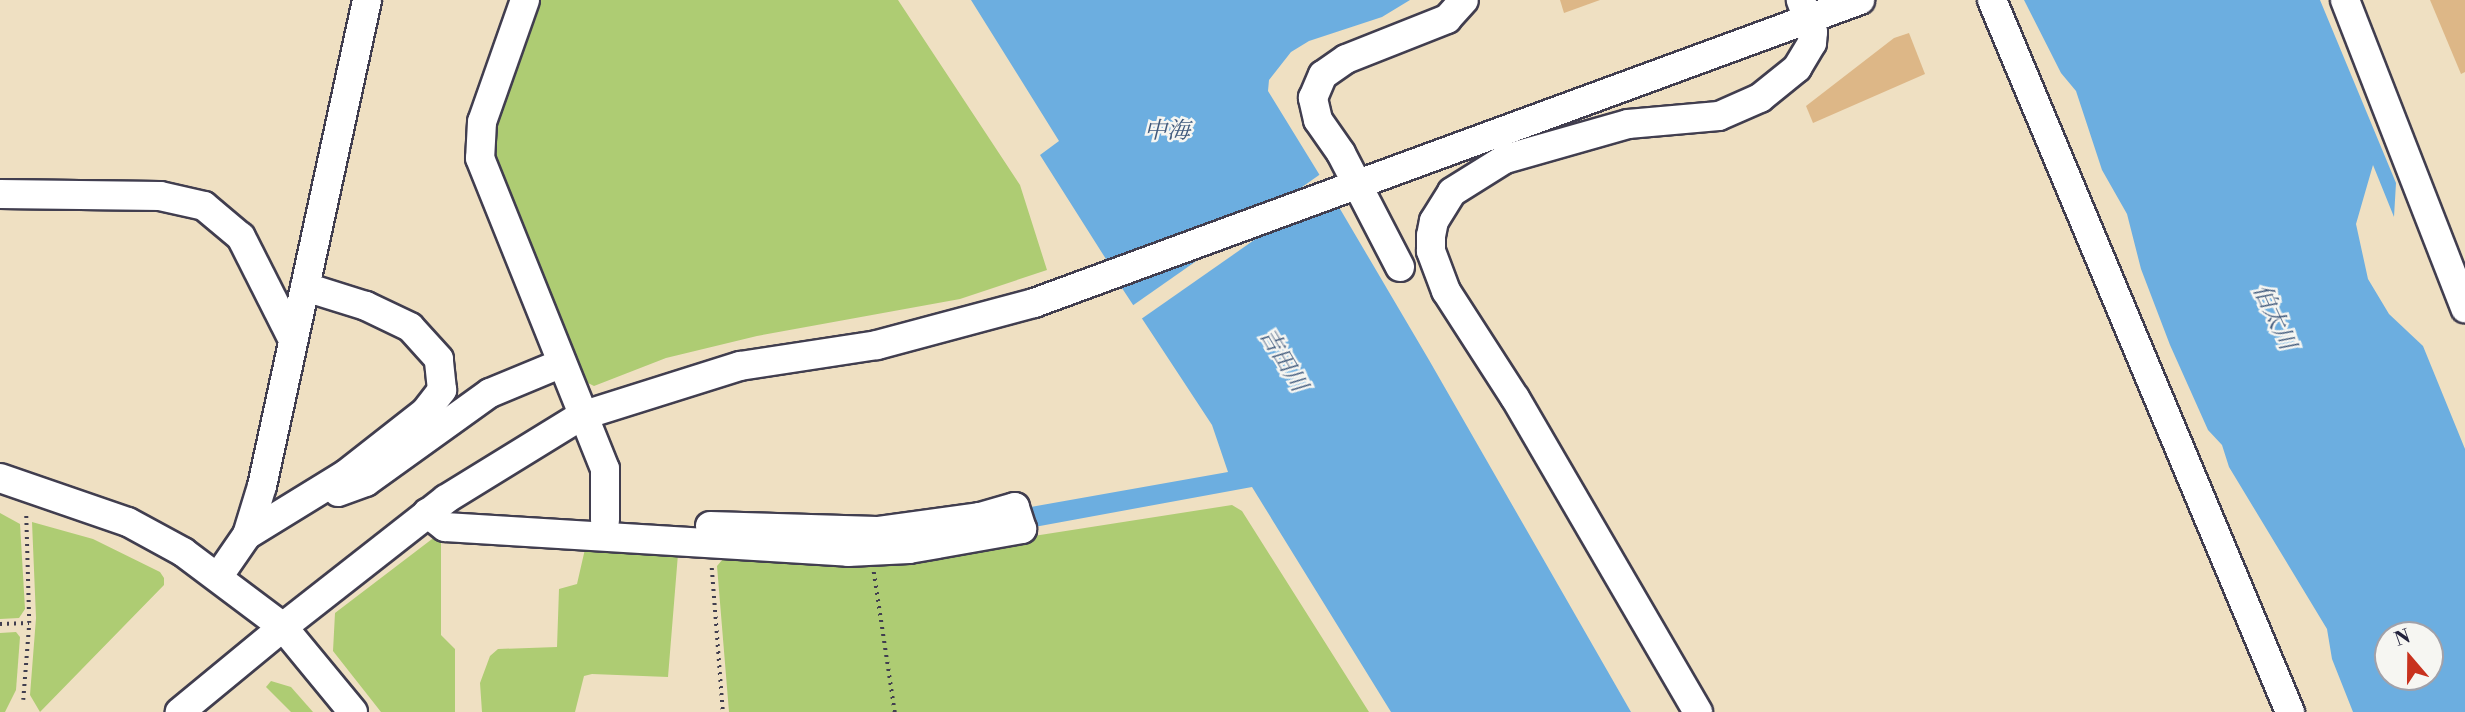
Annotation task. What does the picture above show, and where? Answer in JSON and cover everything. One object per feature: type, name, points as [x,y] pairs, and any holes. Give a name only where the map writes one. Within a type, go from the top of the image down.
[{"type":"street","points":[[218,577],[247,535],[305,287],[367,0]]},
{"type":"street","points":[[525,0],[482,122],[479,146],[484,172],[608,479],[605,520]]},
{"type":"street","points":[[1400,267],[1346,186],[1315,111],[1313,98],[1323,75],[1346,59],[1447,19],[1464,0]]},
{"type":"street","points":[[180,712],[428,513],[527,445],[581,416],[740,366],[877,345],[1034,303],[1804,10],[1860,0]]},
{"type":"street","points":[[1992,0],[2290,712]]},
{"type":"street","points":[[2345,0],[2433,232],[2465,308]]},
{"type":"street","points":[[1699,712],[1515,398],[1446,291],[1431,251],[1431,236],[1434,221],[1452,192],[1505,159],[1628,124],[1718,116],[1760,98],[1780,84],[1806,55],[1812,43],[1804,10]]},
{"type":"street","points":[[0,194],[160,195],[204,206],[241,237],[293,340]]},
{"type":"street","points":[[247,535],[317,492],[425,412],[444,382],[432,347],[410,327],[366,306],[305,287]]},
{"type":"street","points":[[317,492],[356,487],[459,412],[560,363]]},
{"type":"street","points":[[13,482],[128,522],[218,577],[283,627],[353,712]]},
{"type":"street","points":[[487,510],[605,520],[711,535],[872,552],[981,526]]},
{"type":"street","points":[[428,513],[445,527],[711,535],[981,526],[1022,529],[1018,516]]},
{"type":"path","points":[[13,482],[29,623],[23,700]]},
{"type":"path","points":[[711,535],[723,712]]},
{"type":"path","points":[[872,552],[895,712]]},
{"type":"path","points":[[0,624],[29,623]]},
{"type":"green space","points":[[538,0],[898,0],[1020,185],[1047,270],[960,299],[757,336],[666,358],[594,386],[584,381],[488,143]]},
{"type":"green space","points":[[1232,505],[1242,511],[1369,712],[729,712],[717,566],[723,559],[886,559]]},
{"type":"green space","points":[[0,513],[20,524],[25,609],[19,618],[0,619]]},
{"type":"green space","points":[[32,522],[93,539],[160,572],[164,578],[164,585],[40,712],[30,695],[36,618]]},
{"type":"green space","points":[[436,536],[441,538],[441,635],[455,649],[455,712],[381,712],[333,651],[335,613]]},
{"type":"green space","points":[[585,549],[678,554],[668,677],[584,676],[575,712],[482,712],[480,683],[490,656],[498,649],[557,647],[559,589],[577,584]]},
{"type":"green space","points":[[16,632],[20,637],[16,690],[5,712],[0,712],[0,633]]},
{"type":"green space","points":[[271,681],[291,687],[313,712],[291,712],[266,687]]},
{"type":"water","name":"中海","points":[[971,0],[1410,0],[1382,17],[1309,41],[1291,52],[1269,80],[1268,91],[1327,187],[1111,267],[1040,155],[1059,141]]},
{"type":"water","name":"伯太川","points":[[2024,0],[2320,0],[2396,183],[2394,217],[2373,165],[2356,224],[2368,279],[2389,314],[2423,346],[2465,449],[2465,712],[2353,712],[2332,659],[2327,629],[2229,467],[2222,445],[2208,430],[2170,345],[2141,269],[2127,214],[2102,170],[2076,91],[2061,73]]},
{"type":"water","name":"吉田川","points":[[1333,197],[1631,712],[1391,712],[1252,487],[1029,528],[1025,508],[1228,472],[1212,425],[1116,279]]},
{"type":"pier","points":[[1322,173],[1331,186],[1136,323],[1127,310]]},
{"type":"building","points":[[1560,0],[1600,0],[1564,13]]},
{"type":"building","points":[[2430,0],[2465,0],[2465,72],[2461,74]]},
{"type":"building","points":[[1909,33],[1925,74],[1813,123],[1806,106],[1894,38]]}]
